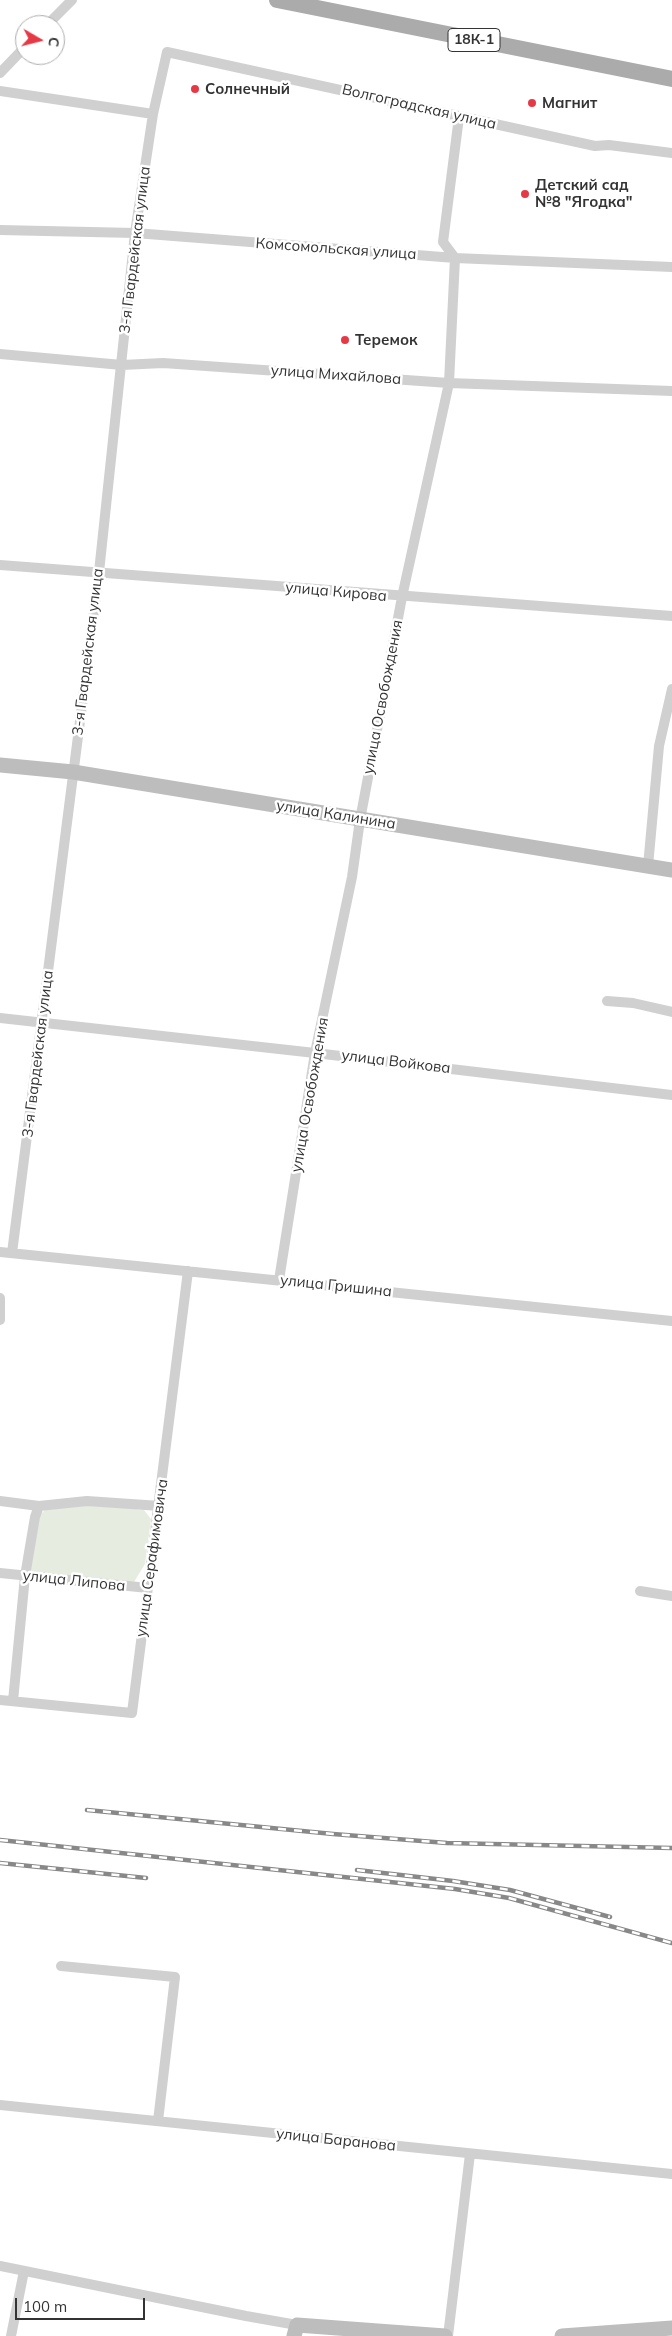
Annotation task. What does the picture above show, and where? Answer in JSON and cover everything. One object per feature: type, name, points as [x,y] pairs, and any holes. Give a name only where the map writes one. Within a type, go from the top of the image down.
[{"type":"main road","name":"18К-1","points":[[277,0],[672,80]]},
{"type":"street","points":[[57,15],[72,0]]},
{"type":"street","name":"3-я Гвардейская улица","points":[[12,1253],[99,572],[135,233],[153,114],[167,52]]},
{"type":"street","name":"Волгоградская улица","points":[[167,52],[595,146],[609,145],[672,153]]},
{"type":"street","points":[[0,73],[15,58]]},
{"type":"street","points":[[0,91],[153,114]]},
{"type":"street","points":[[455,258],[443,242],[460,117]]},
{"type":"street","name":"Комсомольская улица","points":[[0,230],[135,233],[455,258],[672,267]]},
{"type":"street","name":"улица Освобождения","points":[[279,1280],[315,1052],[352,877],[360,820],[402,597],[449,383],[455,258]]},
{"type":"street","name":"улица Михайлова","points":[[0,354],[122,364],[163,363],[449,383],[672,391]]},
{"type":"street","name":"улица Кирова","points":[[0,565],[672,616]]},
{"type":"street","points":[[648,866],[659,746],[672,689]]},
{"type":"street","name":"улица Калинина","points":[[0,764],[73,772],[360,820],[452,832],[672,870]]},
{"type":"street","points":[[607,1001],[632,1003],[672,1012]]},
{"type":"street","name":"улица Войкова","points":[[0,1018],[315,1052],[672,1095]]},
{"type":"street","name":"улица Гришина","points":[[0,1252],[672,1320]]},
{"type":"street","name":"улица Серафимовича","points":[[0,1700],[132,1712],[160,1506],[188,1271]]},
{"type":"street","points":[[0,1298],[0,1320]]},
{"type":"street","points":[[0,1501],[39,1506],[87,1501],[160,1506]]},
{"type":"street","points":[[13,1701],[24,1576],[35,1517],[39,1506]]},
{"type":"street","name":"улица Липова","points":[[0,1573],[148,1588]]},
{"type":"street","points":[[640,1592],[672,1596]]},
{"type":"street","points":[[61,1966],[175,1977],[158,2121]]},
{"type":"street","name":"улица Баранова","points":[[0,2104],[672,2174]]},
{"type":"street","points":[[0,2266],[236,2314],[295,2330],[336,2326],[446,2336],[470,2154]]},
{"type":"street","points":[[11,2336],[24,2271]]},
{"type":"street","points":[[562,2336],[672,2328]]},
{"type":"shaded area","points":[[107,1506],[144,1510],[151,1519],[145,1564],[134,1582],[30,1572],[40,1515],[47,1508]]},
{"type":"railway","points":[[87,1810],[447,1843],[672,1848]]},
{"type":"railway","points":[[0,1840],[455,1889],[509,1898],[672,1943]]},
{"type":"railway","points":[[0,1863],[146,1878]]},
{"type":"railway","points":[[357,1870],[453,1881],[510,1890],[610,1917]]},
{"type":"place","name":"Солнечный","points":[[195,89]]},
{"type":"place","name":"Магнит","points":[[532,103]]},
{"type":"place","name":"Детский сад №8 \"Ягодка\"","points":[[525,194]]},
{"type":"place","name":"Теремок","points":[[345,340]]}]
